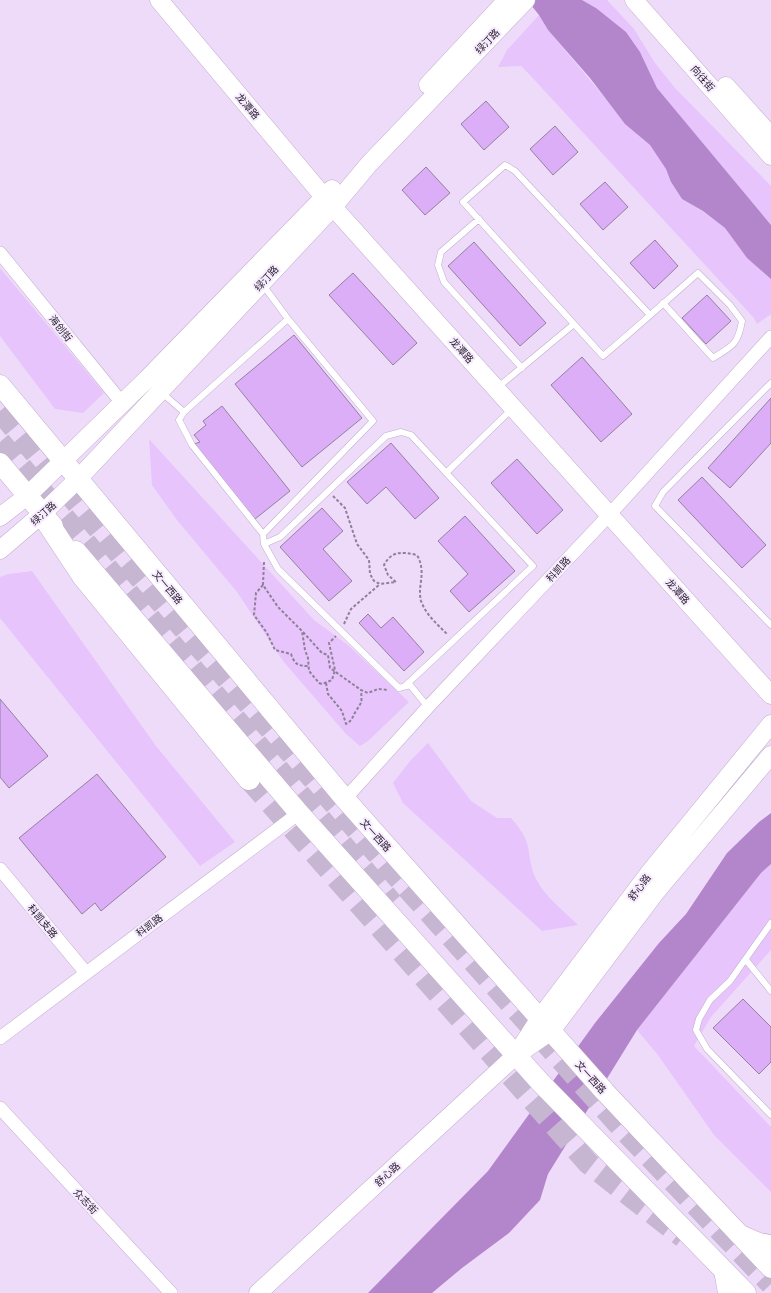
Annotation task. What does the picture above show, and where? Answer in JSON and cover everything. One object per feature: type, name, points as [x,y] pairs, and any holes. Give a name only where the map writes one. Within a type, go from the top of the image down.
[{"type":"highway","points":[[42,514],[83,576],[249,779]]},
{"type":"main road","name":"文一西路","points":[[0,385],[345,799],[605,1092],[734,1231],[771,1268]]},
{"type":"main road","points":[[0,463],[299,813],[516,1056],[581,1126],[746,1293]]},
{"type":"street","name":"龙潭路","points":[[159,0],[329,202],[771,695]]},
{"type":"street","name":"向往街","points":[[634,0],[771,156]]},
{"type":"street","name":"向往街","points":[[648,0],[771,136]]},
{"type":"street","name":"绿汀路","points":[[0,517],[27,496],[329,202],[519,1]]},
{"type":"street","name":"绿汀路","points":[[0,550],[42,514],[78,479],[161,392],[261,282],[329,202]]},
{"type":"street","name":"海创街","points":[[0,253],[122,404]]},
{"type":"street","name":"科凯路","points":[[345,799],[428,707],[610,514],[771,337]]},
{"type":"street","name":"舒心路","points":[[545,1024],[650,872],[771,724]]},
{"type":"street","name":"舒心路","points":[[258,1293],[516,1056],[545,1024],[771,755]]},
{"type":"street","name":"科凯路","points":[[0,1038],[299,813]]},
{"type":"street","name":"科凯支路","points":[[0,869],[86,973]]},
{"type":"street","name":"众志街","points":[[0,1108],[171,1293]]},
{"type":"street","points":[[734,1231],[759,1242],[771,1244]]},
{"type":"street","points":[[723,1270],[727,1293]]},
{"type":"lane","points":[[650,314],[515,171],[505,165],[464,202],[603,356],[650,314],[698,273],[730,306],[742,321],[739,338],[727,350],[713,358],[663,303]]},
{"type":"lane","points":[[479,219],[441,252],[438,265],[444,282],[522,368]]},
{"type":"lane","points":[[261,282],[288,319],[373,421],[264,539]]},
{"type":"lane","points":[[288,319],[184,412],[179,420],[192,445],[264,539],[278,569],[340,631],[402,687]]},
{"type":"lane","points":[[496,389],[574,324]]},
{"type":"lane","points":[[771,383],[663,492],[656,506],[771,625]]},
{"type":"lane","points":[[161,392],[184,412]]},
{"type":"lane","points":[[446,473],[513,408]]},
{"type":"lane","points":[[264,539],[280,537],[386,436],[401,432],[411,436],[533,566],[402,687]]},
{"type":"lane","points":[[402,687],[410,685],[428,707]]},
{"type":"lane","points":[[771,922],[730,982],[710,1000],[699,1019],[696,1030],[707,1049],[771,1115]]},
{"type":"lane","points":[[746,960],[771,991]]},
{"type":"path","points":[[328,491],[345,508],[357,544],[369,560],[370,574],[374,581],[380,584]]},
{"type":"path","points":[[264,539],[263,585],[278,607],[322,653],[328,655],[330,668],[335,670],[361,690],[368,692],[378,689],[402,687]]},
{"type":"path","points":[[302,631],[309,671],[314,679],[319,683],[332,680],[335,670],[329,643],[340,631],[351,609],[380,584],[396,582],[388,575],[384,565],[387,560],[401,552],[417,555],[423,571],[421,600],[431,618],[454,640]]},
{"type":"path","points":[[263,585],[256,593],[254,615],[267,633],[275,650],[291,654],[294,662],[298,666],[309,666]]},
{"type":"path","points":[[326,682],[328,694],[342,711],[346,724],[352,720],[356,711],[360,707],[362,700],[361,690]]},
{"type":"shaded area","points":[[527,0],[582,0],[596,8],[626,32],[640,52],[657,88],[771,225],[771,279],[747,258],[725,228],[703,211],[682,199],[671,182],[666,169],[650,145],[625,124],[590,78],[548,30],[539,15]]},
{"type":"shaded area","points":[[582,0],[607,0],[634,29],[655,63],[675,88],[771,186],[771,225],[657,88],[640,52],[596,8]]},
{"type":"shaded area","points":[[539,15],[548,30],[615,110],[638,135],[650,145],[667,169],[671,182],[682,199],[704,212],[725,228],[747,258],[771,279],[771,314],[757,324],[754,318],[521,66],[498,67],[507,50]]},
{"type":"shaded area","points":[[0,268],[104,393],[83,413],[55,409],[0,336]]},
{"type":"shaded area","points":[[149,439],[314,620],[348,645],[409,702],[368,741],[360,746],[346,734],[283,661],[237,592],[177,520],[152,485]]},
{"type":"shaded area","points":[[32,571],[156,746],[235,842],[200,866],[0,618],[0,577],[8,574]]},
{"type":"shaded area","points":[[428,743],[471,801],[497,818],[511,818],[525,839],[533,871],[540,886],[544,892],[578,925],[542,931],[403,803],[393,783],[410,761]]},
{"type":"shaded area","points":[[771,813],[771,864],[761,873],[637,1030],[548,1174],[540,1200],[509,1233],[462,1268],[432,1293],[368,1293],[488,1171],[595,1023],[659,943],[686,914],[727,853],[759,822]]},
{"type":"shaded area","points":[[771,864],[771,950],[711,1017],[694,1046],[771,1127],[771,1192],[714,1135],[658,1055],[637,1030],[761,873]]},
{"type":"building","points":[[486,101],[509,127],[484,150],[461,124]]},
{"type":"building","points":[[555,126],[578,152],[553,175],[530,149]]},
{"type":"building","points":[[426,167],[450,193],[425,215],[402,190]]},
{"type":"building","points":[[605,182],[628,207],[603,230],[580,204]]},
{"type":"building","points":[[655,240],[678,266],[654,289],[630,263]]},
{"type":"building","points":[[474,242],[546,323],[520,346],[448,266]]},
{"type":"building","points":[[353,273],[417,343],[393,365],[329,295]]},
{"type":"building","points":[[707,295],[731,321],[706,344],[682,318]]},
{"type":"building","points":[[294,335],[362,418],[302,467],[235,384]]},
{"type":"building","points":[[582,357],[632,414],[601,442],[551,385]]},
{"type":"building","points":[[771,398],[771,443],[730,488],[708,468]]},
{"type":"building","points":[[222,406],[290,491],[255,519],[194,444],[200,442],[194,435],[206,425],[203,421]]},
{"type":"building","points":[[391,443],[439,498],[415,519],[386,487],[367,504],[347,482]]},
{"type":"building","points":[[517,459],[563,510],[537,534],[491,483]]},
{"type":"building","points":[[702,477],[766,545],[742,568],[678,500]]},
{"type":"building","points":[[322,508],[343,531],[323,549],[352,581],[329,601],[280,547]]},
{"type":"building","points":[[465,516],[515,571],[469,612],[450,591],[468,574],[438,541]]},
{"type":"building","points":[[368,614],[381,628],[393,617],[424,652],[404,671],[359,623]]},
{"type":"building","points":[[0,699],[48,756],[9,788],[0,777]]},
{"type":"building","points":[[97,774],[166,857],[101,911],[95,903],[82,914],[19,838]]},
{"type":"building","points":[[743,999],[771,1027],[771,1062],[759,1074],[713,1028]]},
{"type":"tunnel","points":[[0,411],[121,556],[393,872],[621,1127],[771,1284]]},
{"type":"tunnel","points":[[0,442],[392,903]]},
{"type":"tunnel","points":[[249,779],[588,1163],[683,1237]]}]
